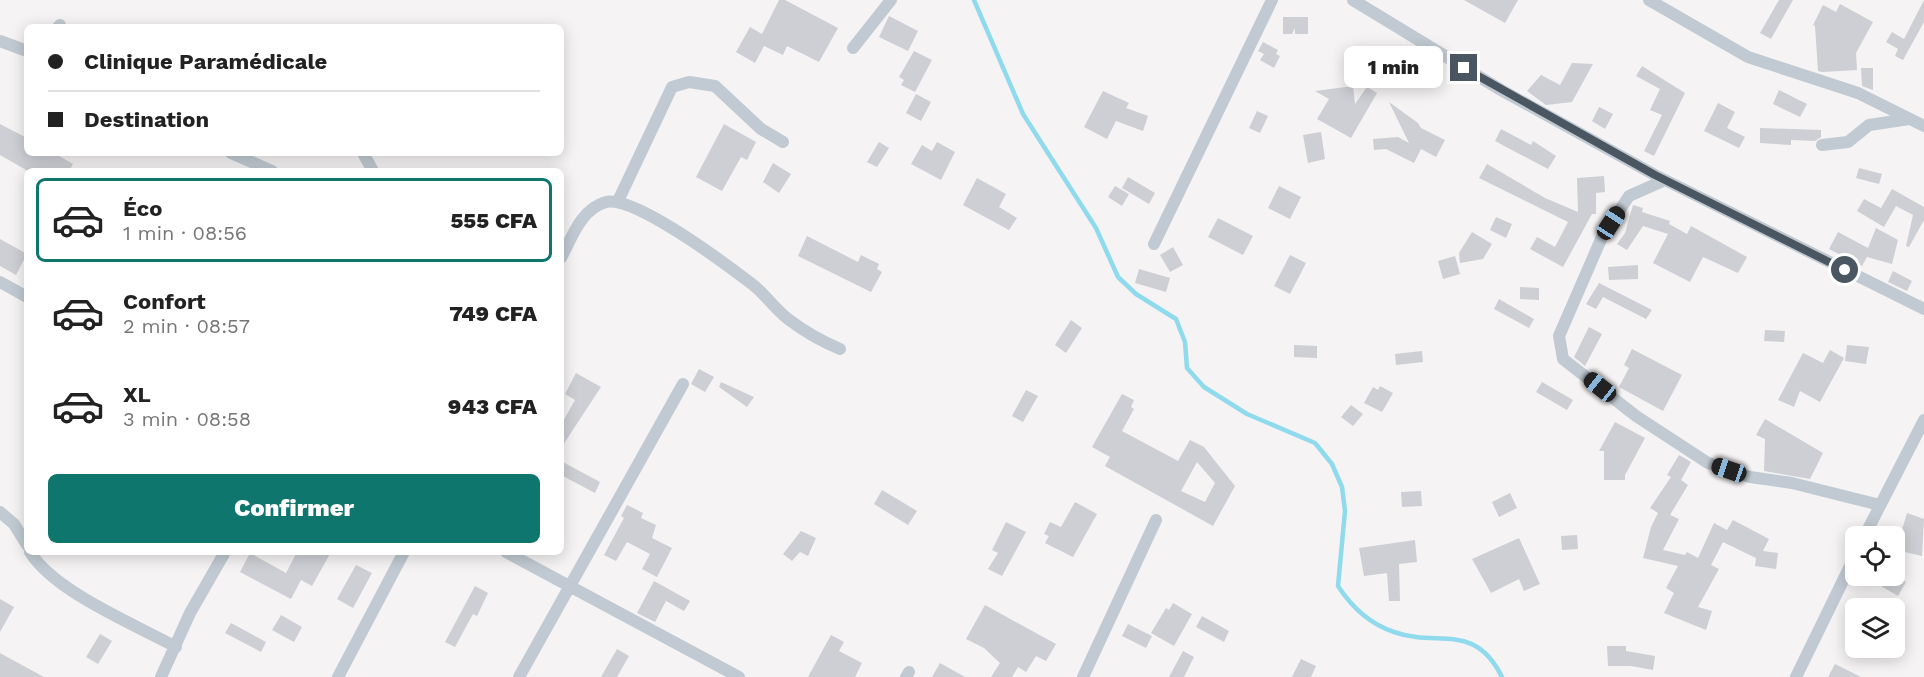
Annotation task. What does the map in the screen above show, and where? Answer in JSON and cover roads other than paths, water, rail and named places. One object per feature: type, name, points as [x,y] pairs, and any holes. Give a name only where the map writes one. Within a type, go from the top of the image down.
[{"type":"street","points":[[853,48],[891,0]]},
{"type":"street","points":[[1154,244],[1272,0]]},
{"type":"street","points":[[1353,0],[1501,90],[1665,180],[1924,309]]},
{"type":"street","points":[[1649,0],[1748,57],[1858,93],[1924,126]]},
{"type":"street","points":[[0,41],[24,50]]},
{"type":"street","points":[[618,201],[672,87],[689,82],[715,86],[761,129],[783,142]]},
{"type":"street","points":[[1822,146],[1848,142],[1869,125],[1909,119]]},
{"type":"street","points":[[238,156],[265,168]]},
{"type":"street","points":[[1665,180],[1629,196],[1602,237],[1559,336],[1563,359],[1636,416],[1708,463],[1749,477],[1792,483],[1880,505]]},
{"type":"street","points":[[564,252],[583,216],[594,208],[618,201],[633,206],[693,242],[754,285],[786,318],[812,336],[840,349]]},
{"type":"street","points":[[0,282],[24,295]]},
{"type":"street","points":[[519,677],[682,384]]},
{"type":"street","points":[[1870,526],[1924,420]]},
{"type":"street","points":[[0,512],[14,524],[24,540]]},
{"type":"street","points":[[1083,677],[1156,520]]},
{"type":"street","points":[[32,555],[43,570],[61,583],[176,647]]},
{"type":"street","points":[[161,677],[190,613],[223,555]]},
{"type":"street","points":[[338,677],[402,555]]},
{"type":"street","points":[[511,555],[569,588],[739,677]]},
{"type":"street","points":[[1796,677],[1845,577]]},
{"type":"waterway","points":[[974,0],[1023,114],[1096,228],[1118,277],[1136,294],[1176,319],[1185,342],[1187,368],[1204,387],[1247,414],[1315,443],[1332,464],[1342,487],[1345,511],[1338,586],[1343,593],[1362,614],[1385,629],[1410,636],[1467,642],[1480,649],[1491,660],[1502,677]]}]
